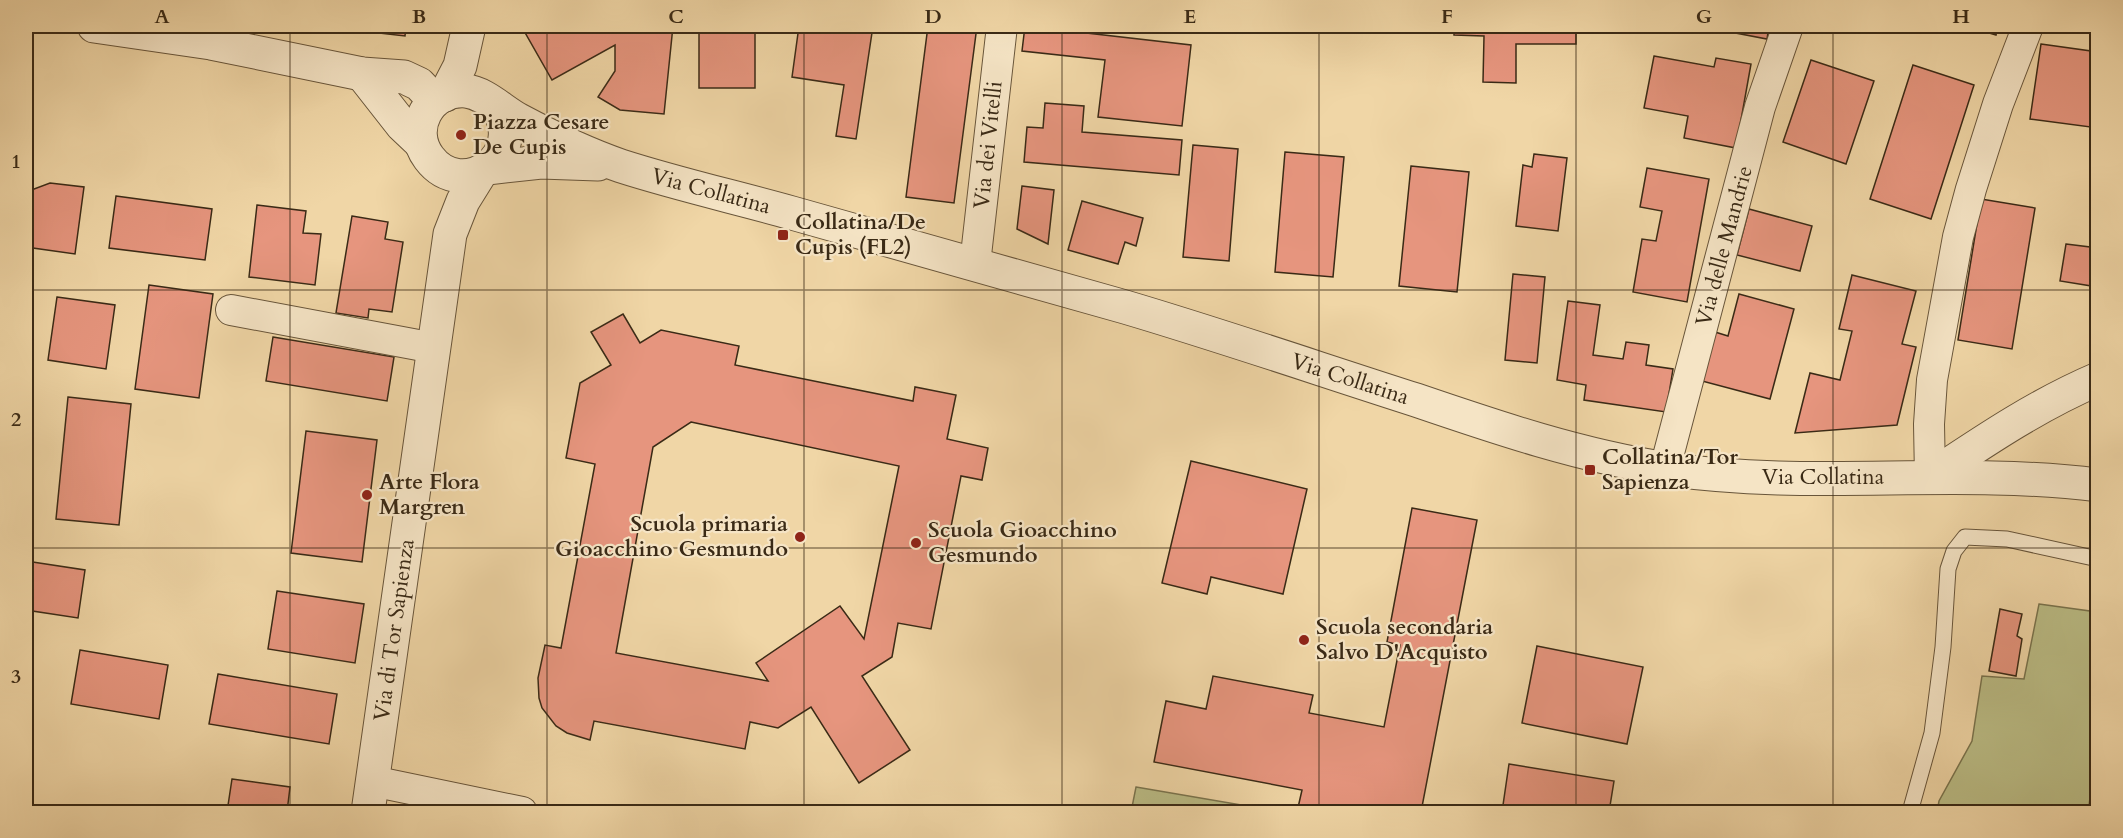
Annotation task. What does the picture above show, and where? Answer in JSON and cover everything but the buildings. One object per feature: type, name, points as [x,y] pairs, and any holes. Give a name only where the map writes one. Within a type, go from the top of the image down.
[{"type":"street","points":[[94,26],[211,43],[362,74],[411,79],[439,98]]},
{"type":"street","name":"Via dei Vitelli","points":[[975,264],[1002,26]]},
{"type":"street","name":"Via delle Mandrie","points":[[1665,468],[1760,107],[1788,26]]},
{"type":"street","points":[[1930,477],[1929,424],[1932,380],[1958,237],[1995,114],[2028,26]]},
{"type":"street","points":[[450,234],[419,131],[423,117],[460,66],[468,31]]},
{"type":"street","points":[[450,234],[463,201],[484,170],[497,159],[505,140],[505,125],[479,85],[471,64],[468,31]]},
{"type":"street","points":[[362,74],[402,125],[442,170],[454,175],[468,176],[484,170],[541,162],[620,165]]},
{"type":"street","points":[[439,98],[465,91],[482,96],[540,130],[620,165]]},
{"type":"street","name":"Via Collatina","points":[[620,165],[1199,329],[1514,433],[1598,455],[1665,468],[1760,478],[1985,477],[2097,485]]},
{"type":"street","name":"Via di Tor Sapienza","points":[[368,813],[450,234]]},
{"type":"street","points":[[231,310],[434,348]]},
{"type":"street","points":[[1930,477],[2025,415],[2097,379]]},
{"type":"street","points":[[372,781],[522,813]]},
{"type":"lane","points":[[1910,813],[1932,733],[1948,568],[1954,551],[1965,537],[2007,538],[2097,559]]},
{"type":"green space","points":[[2039,604],[2097,612],[2097,749],[2088,812],[1937,812],[1939,801],[1972,741],[1982,676],[2024,679]]},
{"type":"green space","points":[[1136,787],[1277,811],[1277,812],[1131,812]]},
{"type":"place","name":"Piazza Cesare De Cupis","points":[[461,135]]},
{"type":"place","name":"Collatina/De Cupis (FL2)","points":[[783,235]]},
{"type":"place","name":"Collatina/Tor Sapienza","points":[[1590,470]]},
{"type":"place","name":"Arte Flora Margren","points":[[367,495]]},
{"type":"place","name":"Scuola primaria Gioacchino Gesmundo","points":[[800,537]]},
{"type":"place","name":"Scuola Gioacchino Gesmundo","points":[[916,543]]},
{"type":"place","name":"Scuola secondaria Salvo D'Acquisto","points":[[1304,640]]}]
